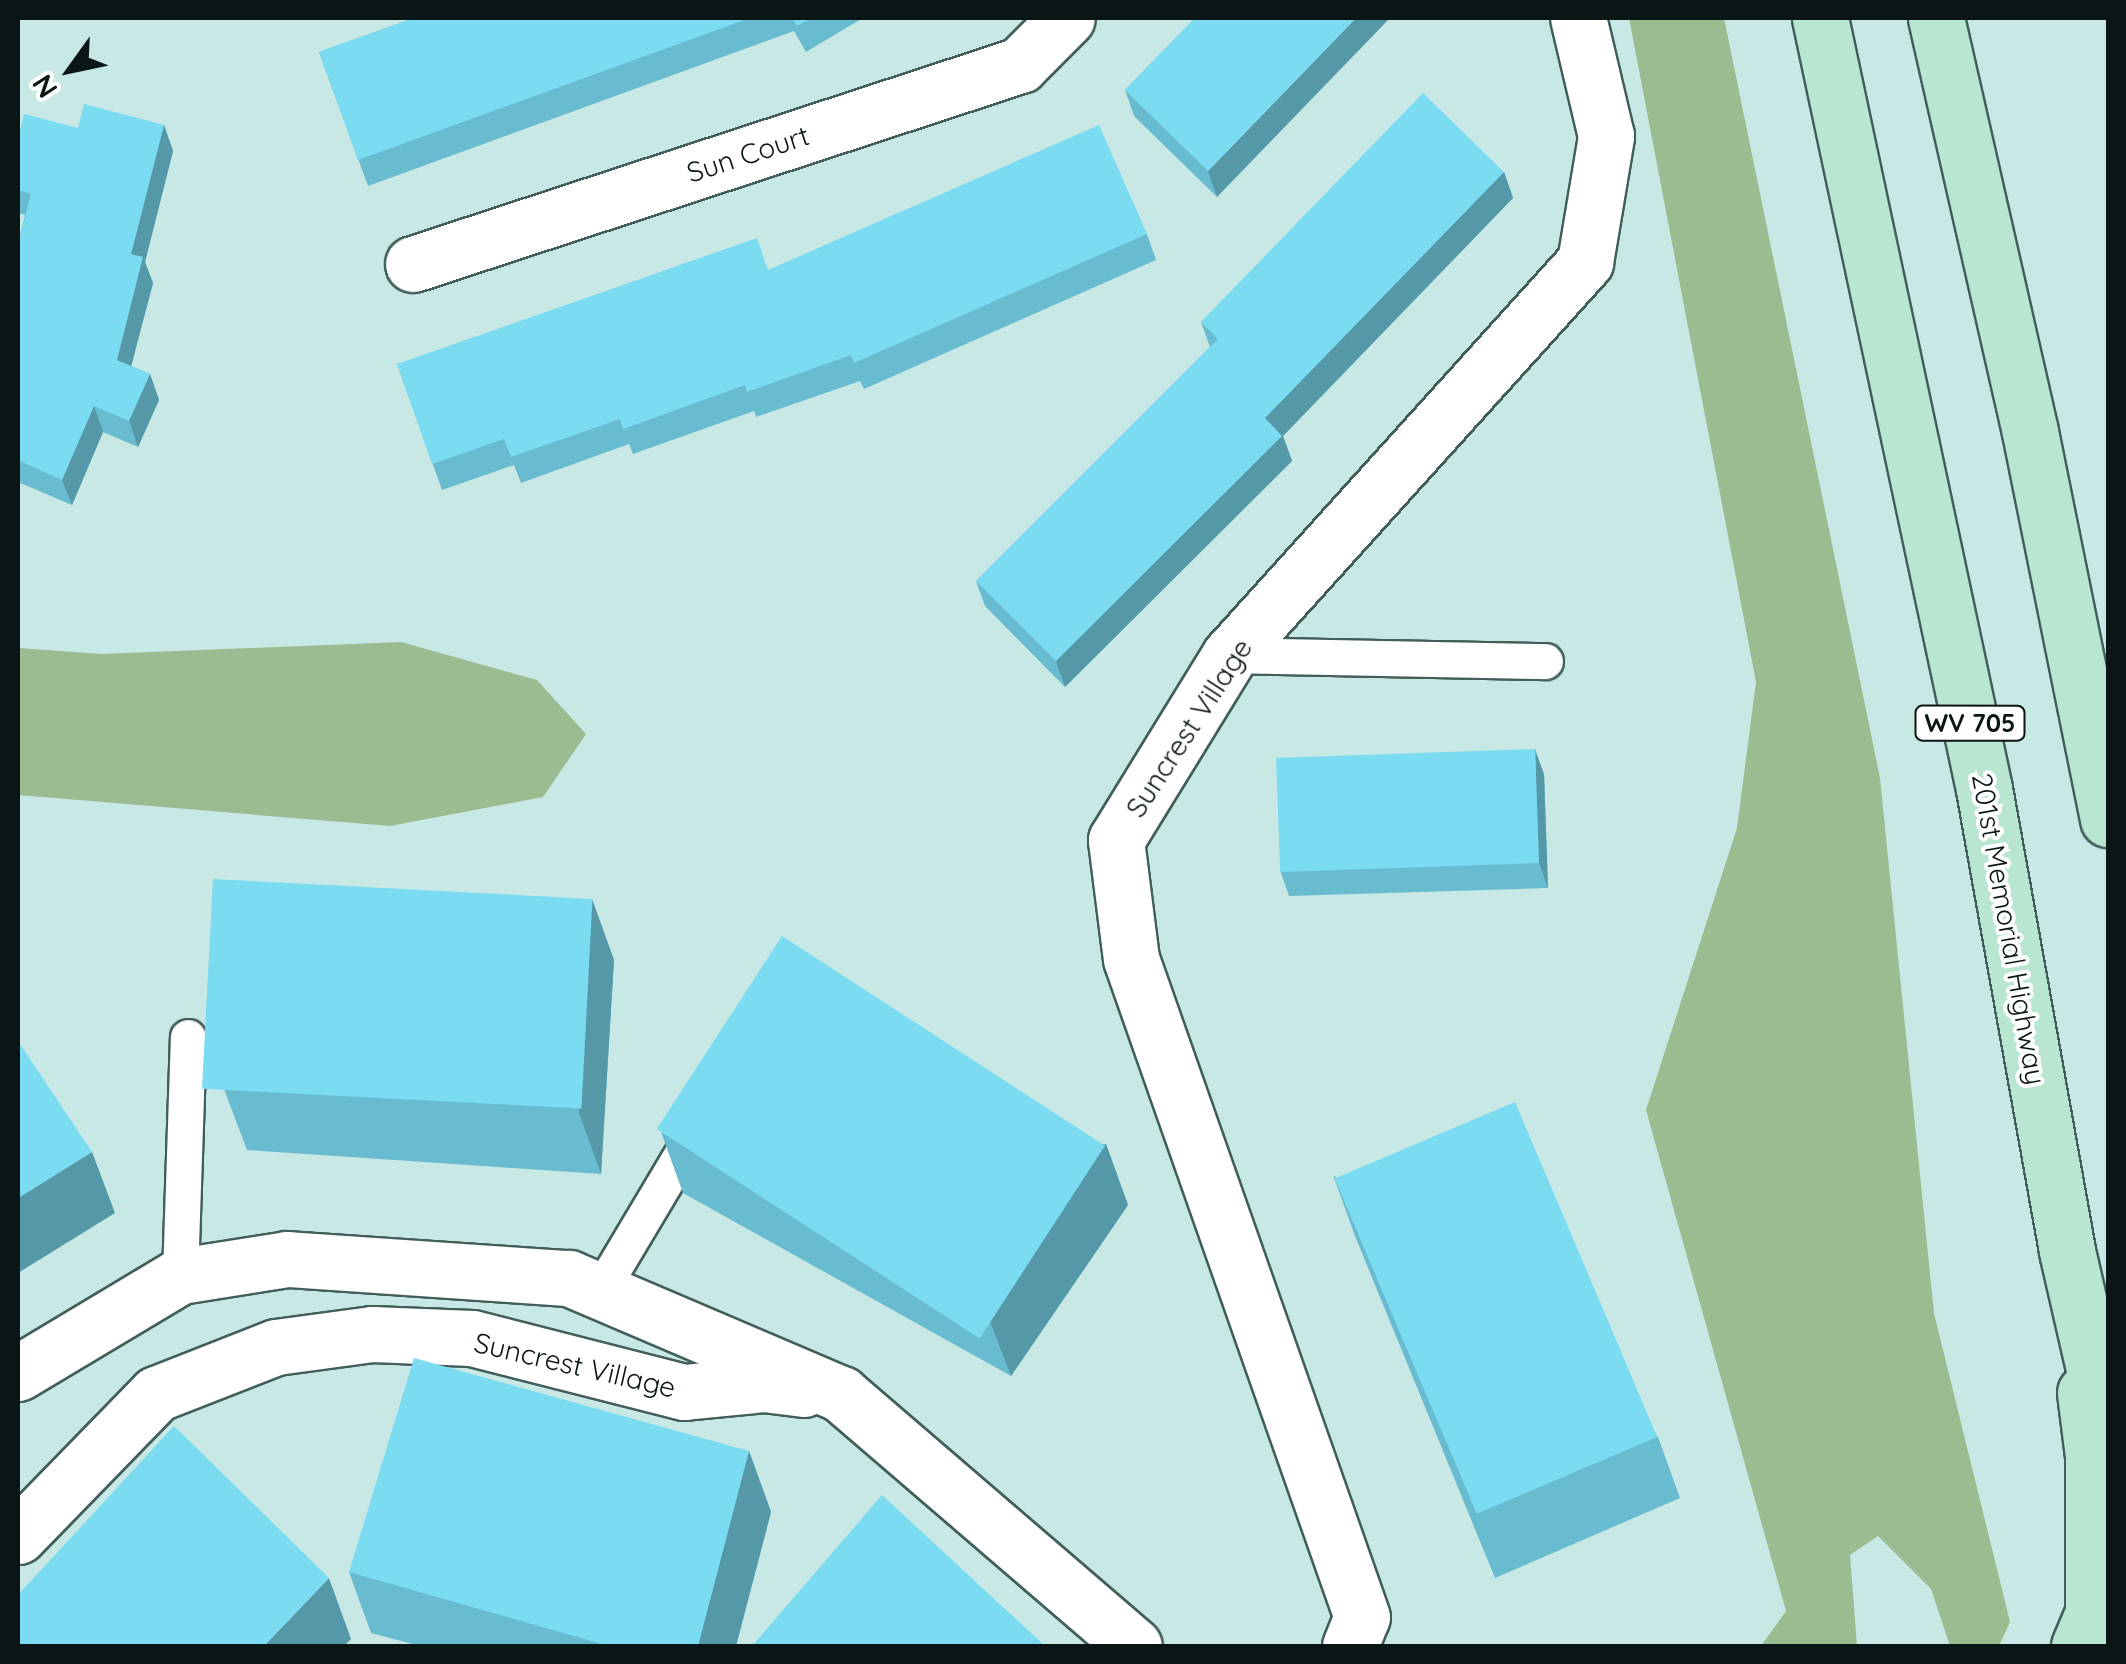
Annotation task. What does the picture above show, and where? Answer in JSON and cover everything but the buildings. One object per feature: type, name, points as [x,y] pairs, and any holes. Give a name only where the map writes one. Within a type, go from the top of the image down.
[{"type":"main road","name":"201st Memorial Highway","points":[[1820,18],[1984,789],[2067,1251],[2108,1430]]},
{"type":"main road","points":[[1936,18],[2030,432],[2108,819]]},
{"type":"main road","points":[[2067,1251],[2093,1456],[2094,1613],[2079,1646]]},
{"type":"street","name":"Sun Court","points":[[412,264],[1020,65],[1067,18]]},
{"type":"street","name":"Suncrest Village","points":[[1350,1646],[1362,1618],[1131,959],[1116,840],[1230,656],[1585,262],[1606,136],[1578,18]]},
{"type":"street","points":[[18,1373],[180,1276],[288,1259],[569,1278],[842,1394],[1134,1646]]},
{"type":"street","name":"Suncrest Village","points":[[18,1536],[156,1394],[276,1347],[372,1334],[472,1338],[684,1392],[764,1384],[842,1394]]},
{"type":"lane","points":[[1230,656],[1545,661]]},
{"type":"lane","points":[[180,1276],[188,1037]]},
{"type":"lane","points":[[600,1291],[712,1103]]},
{"type":"green space","points":[[1629,18],[1724,18],[1880,778],[1934,1313],[2010,1622],[1999,1646],[1950,1646],[1931,1589],[1878,1536],[1850,1555],[1857,1646],[1761,1646],[1786,1611],[1646,1110],[1737,828],[1756,682]]},
{"type":"green space","points":[[401,642],[537,680],[586,734],[543,797],[390,826],[18,795],[18,648],[102,654]]}]
